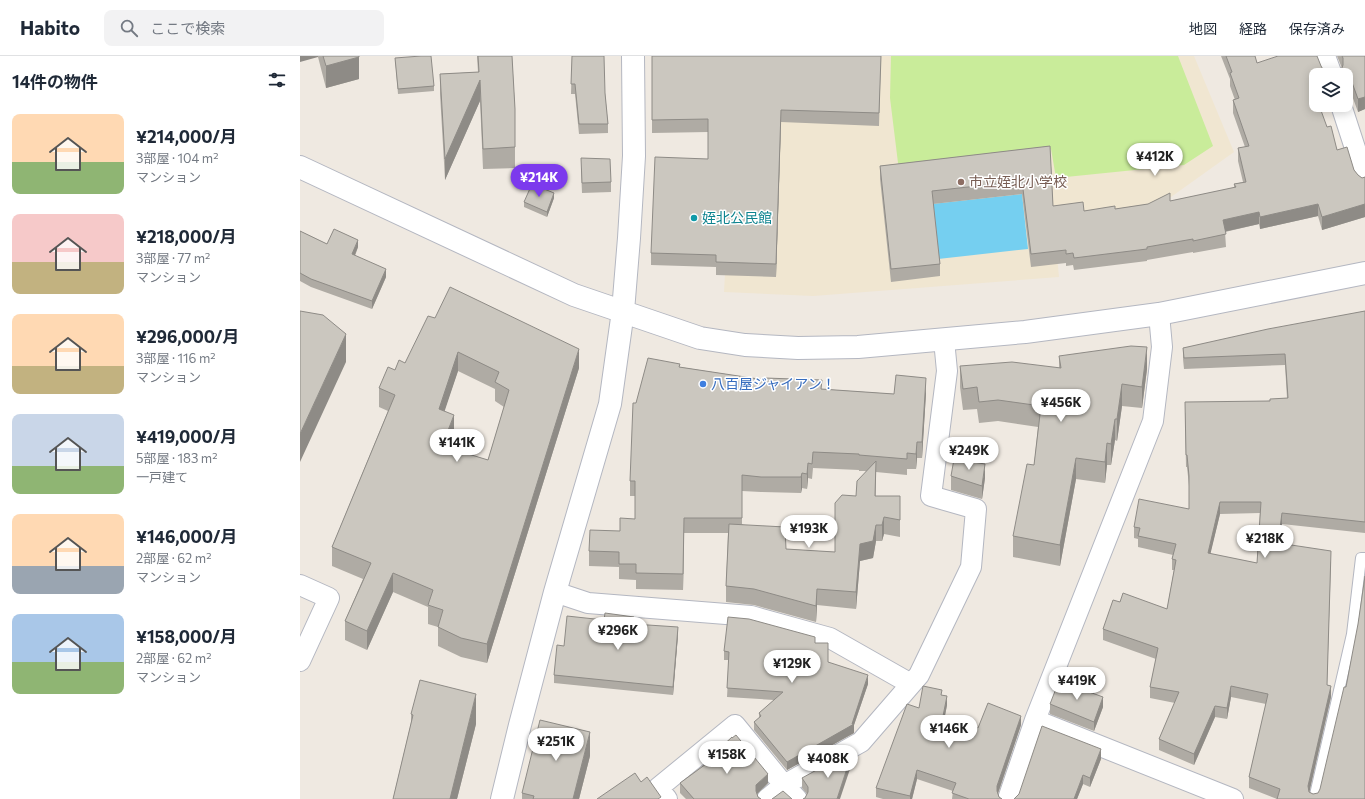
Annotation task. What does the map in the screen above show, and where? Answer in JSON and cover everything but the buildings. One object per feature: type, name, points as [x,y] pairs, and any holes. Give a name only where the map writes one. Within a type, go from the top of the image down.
[{"type":"street","points":[[502,799],[555,592],[610,404],[622,311],[634,156],[633,56]]},
{"type":"street","points":[[1324,56],[1329,68]]},
{"type":"street","points":[[1343,112],[1365,179]]},
{"type":"street","points":[[300,167],[567,291],[700,338],[744,345],[798,348],[858,347],[1025,332],[1159,314],[1365,273]]},
{"type":"street","points":[[1008,799],[1035,720],[1153,421],[1162,347],[1159,314]]},
{"type":"street","points":[[767,799],[790,792],[861,742],[919,675],[971,567],[976,510],[931,496],[947,371],[944,340]]},
{"type":"street","points":[[300,585],[329,598],[300,660]]},
{"type":"street","points":[[555,592],[588,603],[750,616],[830,638],[911,684]]},
{"type":"street","points":[[1035,720],[1233,799]]},
{"type":"street","points":[[667,799],[658,788],[735,725],[790,792]]},
{"type":"lane","points":[[1314,799],[1352,634],[1361,558],[1365,558]]},
{"type":"shaded area","name":"市立姪北小学校","points":[[737,56],[1194,56],[1234,152],[1150,212],[1053,212],[1059,277],[813,296],[724,292]]},
{"type":"green space","points":[[891,56],[1178,56],[1213,146],[1184,165],[1056,178],[1051,149],[899,171],[890,98]]},
{"type":"water","points":[[1022,194],[1028,249],[938,259],[932,204]]},
{"type":"place","name":"市立姪北小学校","points":[[961,182]]},
{"type":"place","name":"姪北公民館","points":[[694,218]]},
{"type":"place","name":"八百屋ジャイアン！","points":[[703,384]]}]
